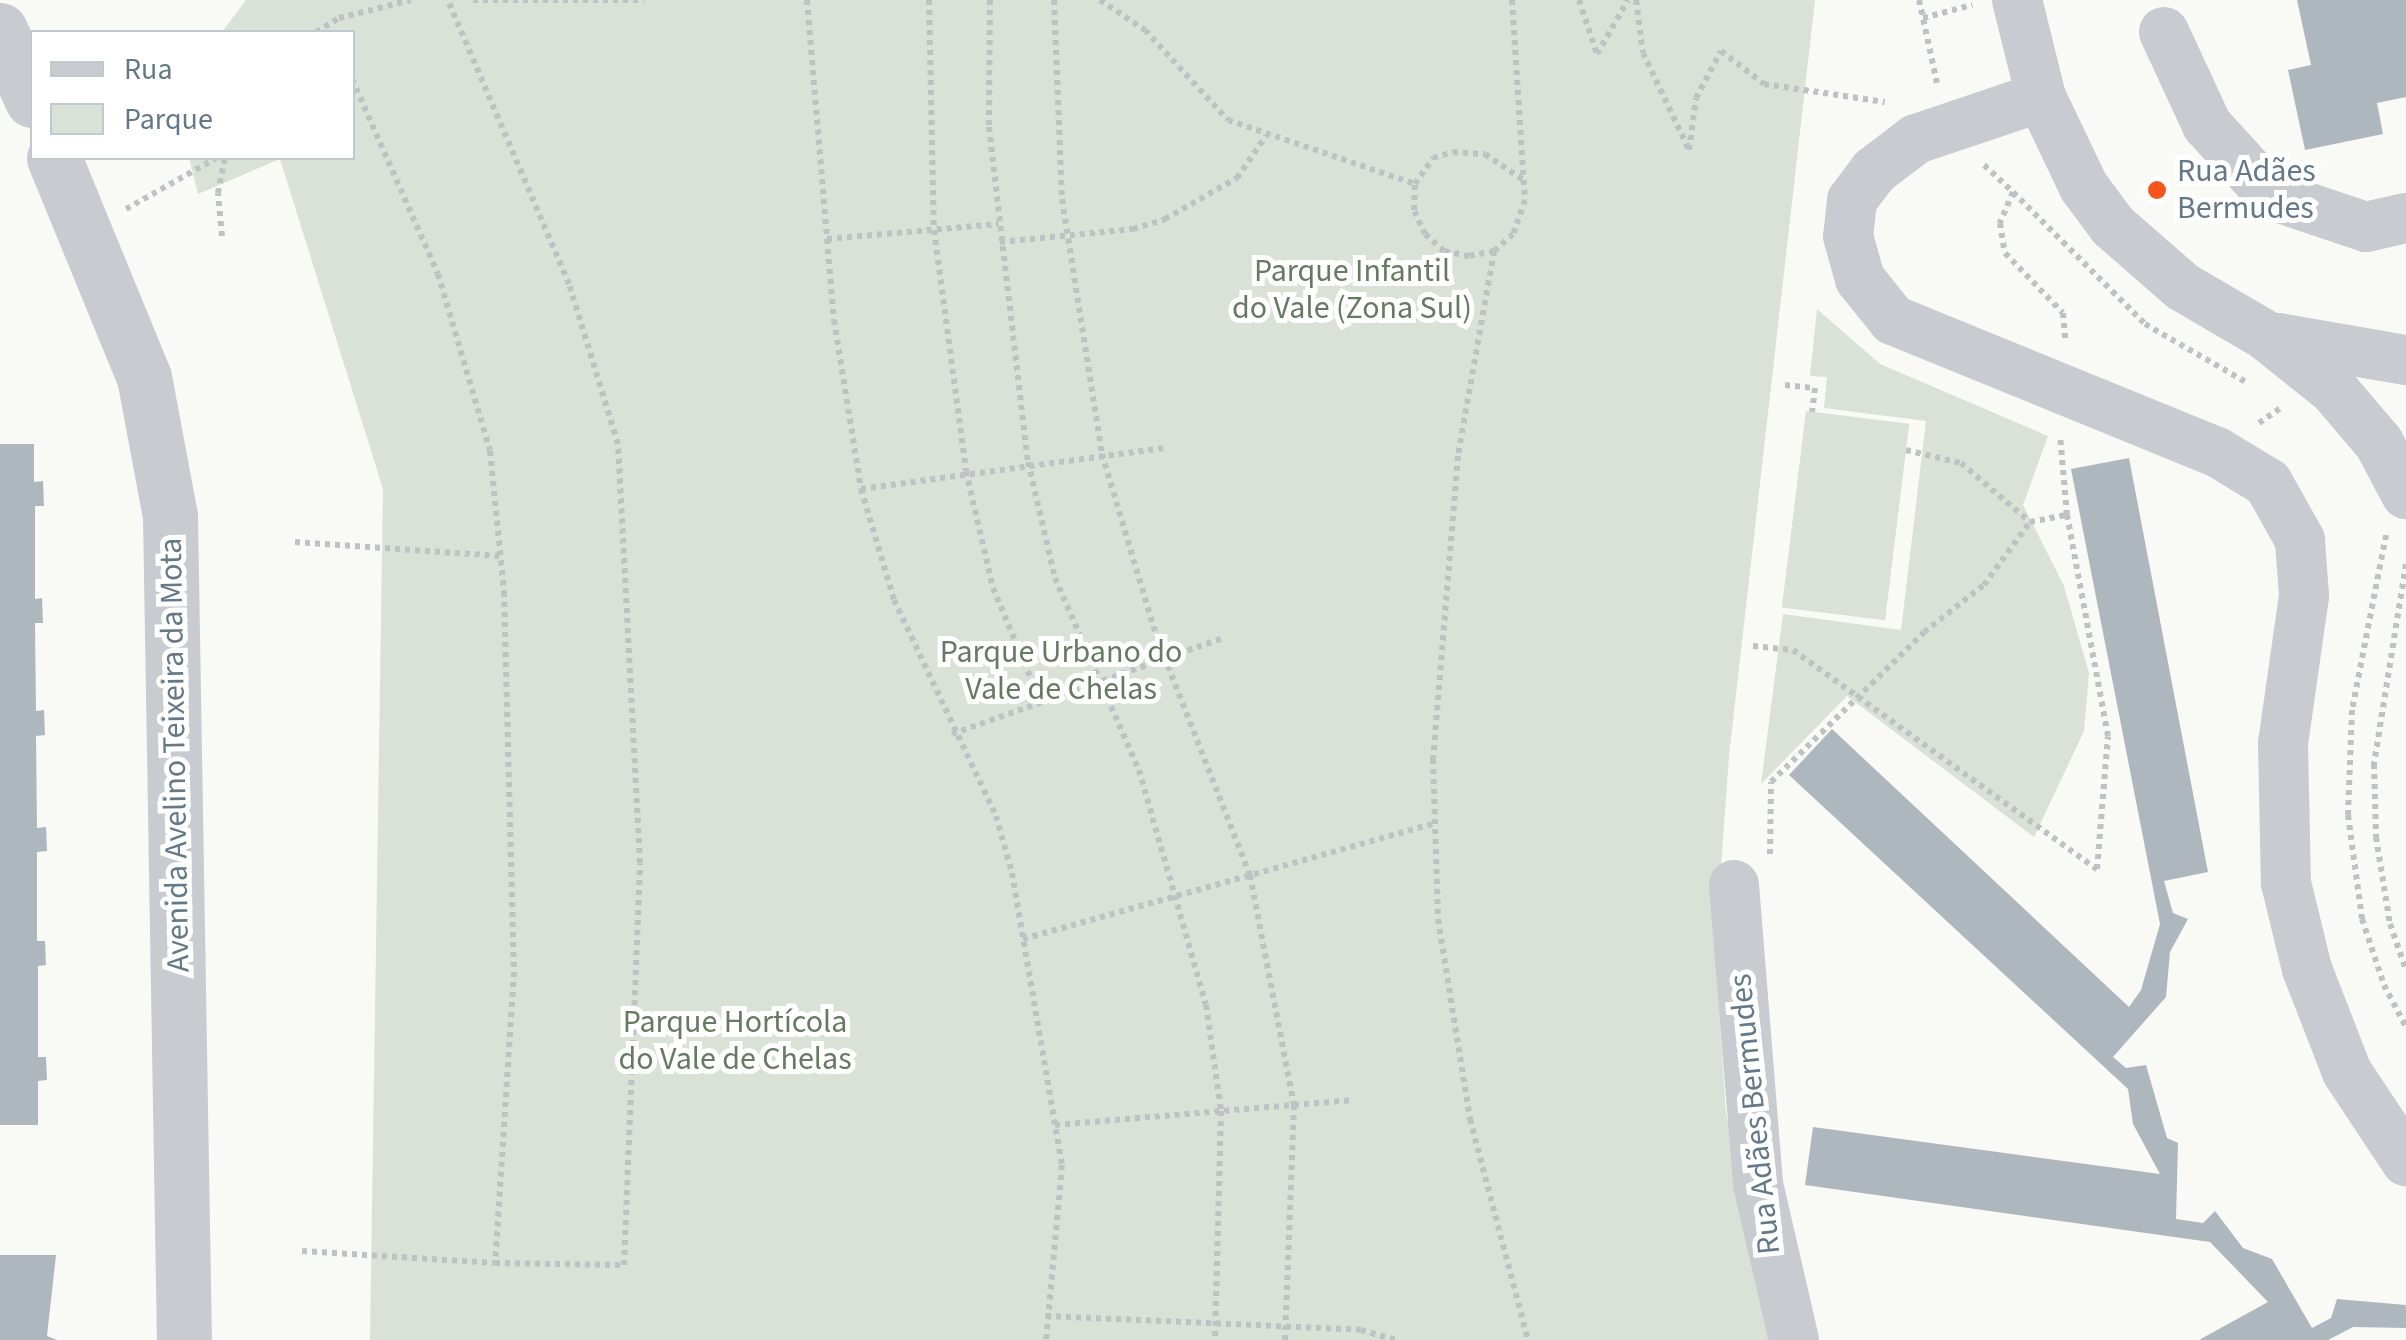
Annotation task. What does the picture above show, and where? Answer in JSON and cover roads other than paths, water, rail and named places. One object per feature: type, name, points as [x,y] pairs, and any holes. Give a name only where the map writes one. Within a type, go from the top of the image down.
[{"type":"street","points":[[2016,0],[2041,97],[2084,187],[2113,226],[2183,287],[2265,335],[2343,372],[2406,424]]},
{"type":"street","points":[[0,30],[30,96]]},
{"type":"street","points":[[2164,32],[2207,125],[2271,194],[2366,227],[2406,218]]},
{"type":"street","points":[[2041,97],[1916,140],[1874,171],[1852,200],[1848,236],[1860,280],[1893,320],[2217,452],[2268,483],[2300,540],[2304,596],[2283,742],[2286,884],[2307,969],[2347,1072],[2406,1161]]},
{"type":"street","points":[[0,106],[30,144]]},
{"type":"street","name":"Avenida Avelino Teixeira da Mota","points":[[61,183],[144,377],[170,516],[184,1340]]},
{"type":"street","points":[[2343,372],[2406,360]]},
{"type":"street","points":[[2343,372],[2406,375]]},
{"type":"street","points":[[2343,372],[2406,494]]},
{"type":"street","name":"Rua Adães Bermudes","points":[[1752,877],[1758,1184],[1794,1340]]},
{"type":"place","name":"Rua Adães Bermudes","points":[[2157,190]]},
{"type":"park label","name":"Parque Infantil do Vale (Zona Sul)","points":[[1352,290]]},
{"type":"park label","name":"Parque Urbano do Vale de Chelas","points":[[1061,672]]},
{"type":"park label","name":"Parque Hortícola do Vale de Chelas","points":[[735,1042]]}]
